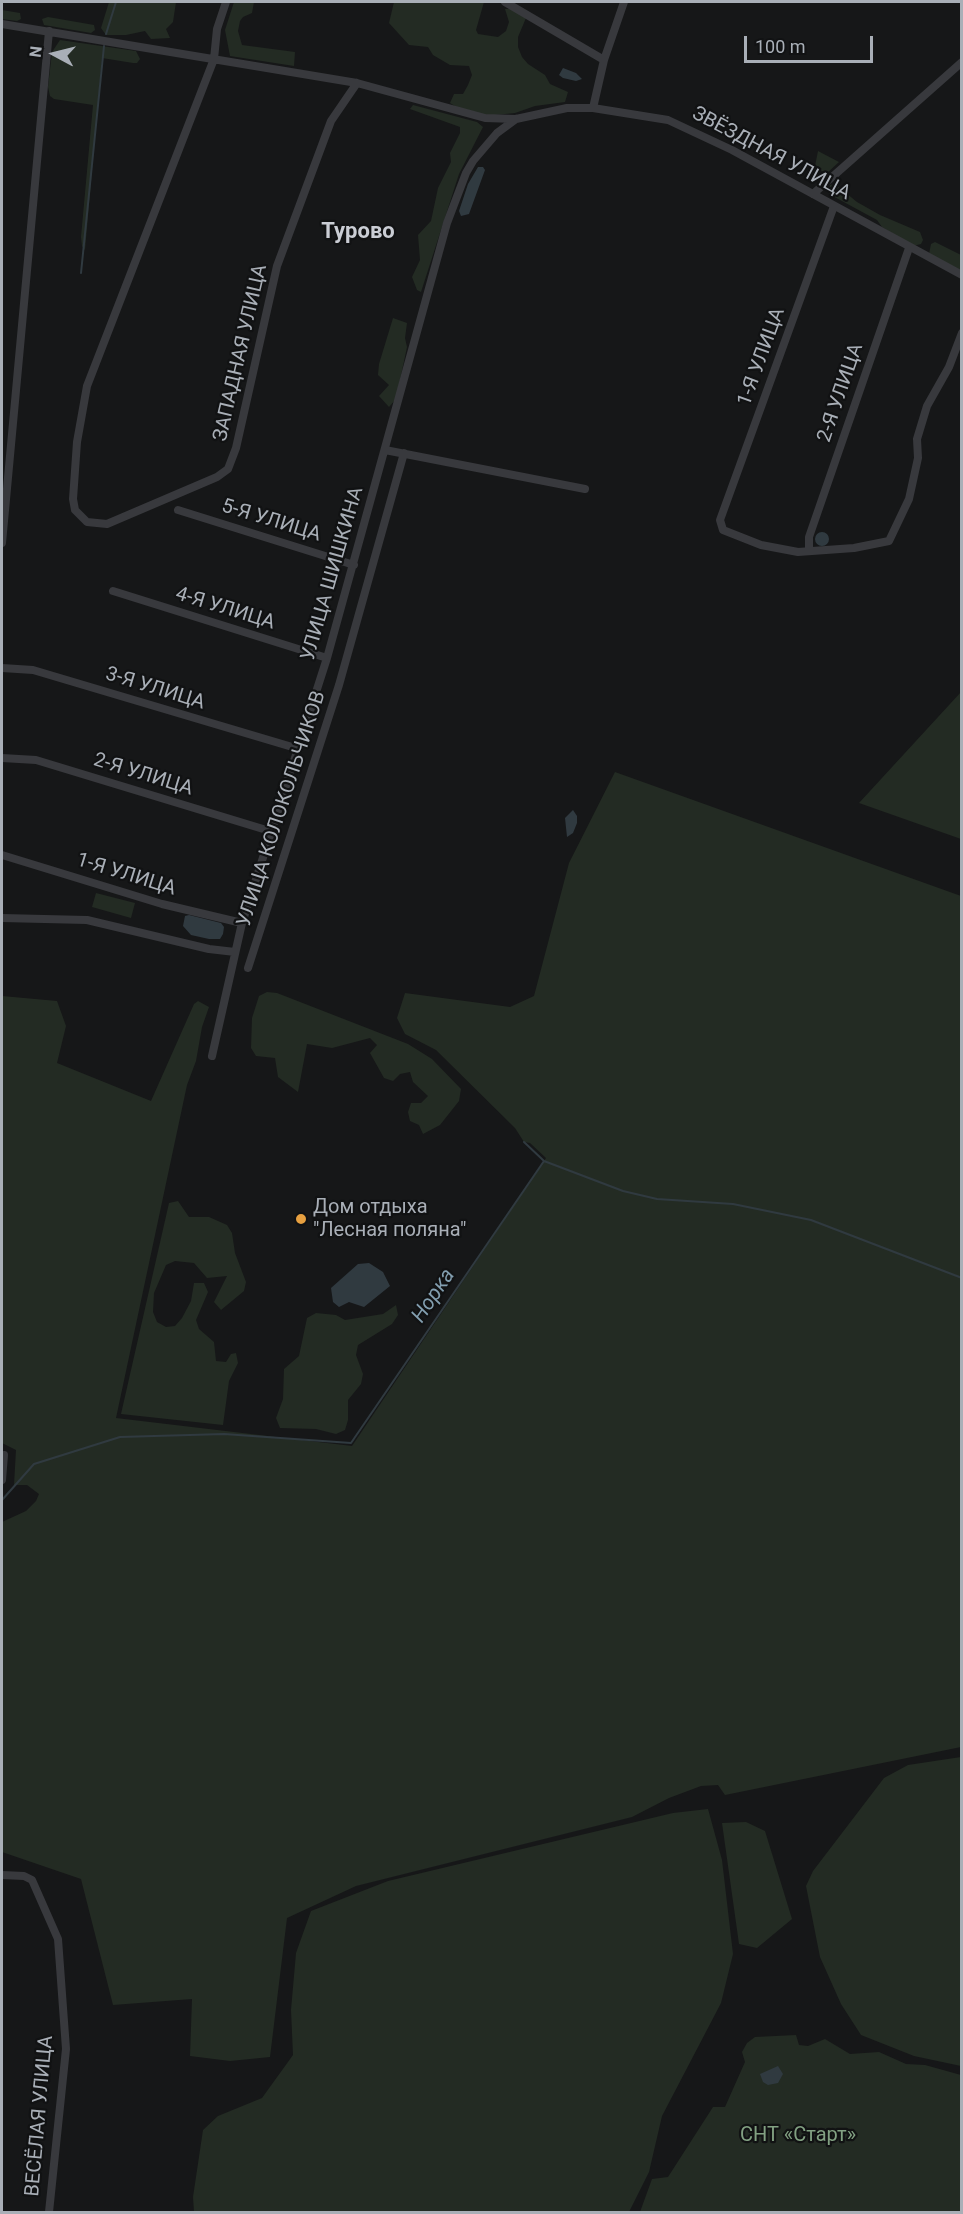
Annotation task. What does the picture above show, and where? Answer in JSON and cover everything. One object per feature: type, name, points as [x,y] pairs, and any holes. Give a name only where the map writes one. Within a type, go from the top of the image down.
[{"type":"street","points":[[214,59],[217,29],[226,2]]},
{"type":"street","points":[[505,2],[603,60]]},
{"type":"street","points":[[593,108],[603,60],[624,2]]},
{"type":"street","points":[[2,24],[357,83],[385,89],[458,113],[484,118],[516,119]]},
{"type":"street","points":[[2,543],[49,31]]},
{"type":"street","name":"ЗАПАДНАЯ УЛИЦА","points":[[214,59],[87,386],[77,442],[73,499],[80,517],[87,522],[107,524],[217,477],[228,469],[236,448],[278,266],[331,122],[357,83]]},
{"type":"street","points":[[813,194],[962,62]]},
{"type":"street","name":"ЗВЁЗДНАЯ УЛИЦА","points":[[516,119],[567,108],[593,108],[643,114],[688,127],[962,275]]},
{"type":"street","name":"УЛИЦА ШИШКИНА","points":[[212,1056],[242,923],[327,658],[447,223],[466,173],[497,133],[516,119]]},
{"type":"street","name":"1-Я УЛИЦА","points":[[809,550],[783,551],[761,545],[723,530],[720,520],[834,206]]},
{"type":"street","name":"2-Я УЛИЦА","points":[[809,550],[809,537],[909,248]]},
{"type":"street","points":[[809,550],[816,552],[864,546],[889,541],[893,536],[909,499],[918,458],[917,439],[927,406],[949,367],[962,333]]},
{"type":"street","points":[[385,450],[585,489]]},
{"type":"street","name":"УЛИЦА КОЛОКОЛЬЧИКОВ","points":[[248,968],[339,685],[404,453]]},
{"type":"street","name":"5-Я УЛИЦА","points":[[177,510],[354,565]]},
{"type":"street","name":"4-Я УЛИЦА","points":[[113,591],[327,658]]},
{"type":"street","name":"3-Я УЛИЦА","points":[[2,668],[33,670],[298,749]]},
{"type":"street","name":"2-Я УЛИЦА","points":[[2,758],[36,760],[273,832]]},
{"type":"street","name":"1-Я УЛИЦА","points":[[2,855],[162,904],[242,923]]},
{"type":"street","points":[[2,918],[87,920],[209,949],[235,952]]},
{"type":"street","points":[[2,1480],[4,1455]]},
{"type":"street","name":"ВЕСЁЛАЯ УЛИЦА","points":[[2,1875],[24,1876],[37,1886],[55,1929],[59,1949],[66,2049],[49,2212]]},
{"type":"green space","points":[[109,2],[176,2],[173,22],[166,29],[170,38],[151,39],[145,31],[126,35],[106,35],[101,28]]},
{"type":"green space","points":[[234,2],[254,2],[252,13],[240,21],[238,31],[242,45],[295,52],[294,66],[230,56],[225,30]]},
{"type":"green space","points":[[394,2],[484,2],[476,30],[478,34],[498,37],[506,31],[509,22],[505,9],[513,9],[526,18],[518,37],[518,47],[522,57],[528,64],[545,75],[550,84],[568,92],[565,102],[535,106],[515,113],[486,116],[458,108],[450,103],[454,94],[463,94],[468,85],[472,75],[469,66],[450,65],[433,55],[428,47],[409,45],[389,23]]},
{"type":"green space","points":[[2,10],[20,13],[21,19],[17,21],[2,19]]},
{"type":"green space","points":[[48,17],[94,25],[95,30],[91,33],[44,25],[42,19]]},
{"type":"green space","points":[[60,40],[136,51],[140,59],[137,63],[133,63],[102,58],[85,250],[81,237],[93,105],[54,99],[50,96],[48,87],[52,52]]},
{"type":"green space","points":[[413,105],[477,122],[483,127],[459,174],[421,292],[417,290],[412,277],[420,260],[418,235],[431,221],[438,188],[451,162],[450,153],[460,133],[460,127],[410,109]]},
{"type":"green space","points":[[818,151],[839,162],[826,174],[815,166]]},
{"type":"green space","points":[[835,184],[857,202],[880,215],[920,232],[923,240],[921,244],[913,246],[882,227],[877,220],[829,194],[830,185]]},
{"type":"green space","points":[[935,242],[961,255],[961,271],[929,254],[931,244]]},
{"type":"green space","points":[[393,318],[407,323],[405,338],[407,347],[396,399],[389,407],[379,396],[389,385],[378,375],[379,364]]},
{"type":"green space","points":[[961,692],[961,839],[859,803]]},
{"type":"green space","points":[[615,772],[961,896],[961,1747],[725,1795],[718,1785],[701,1786],[669,1798],[632,1817],[356,1886],[287,1918],[270,2057],[230,2061],[190,2056],[192,1999],[113,2005],[81,1879],[2,1852],[2,1522],[26,1511],[36,1501],[39,1494],[27,1485],[14,1485],[16,1450],[2,1443],[2,996],[57,1001],[66,1026],[57,1063],[151,1101],[194,1004],[198,1001],[209,1007],[202,1027],[196,1061],[187,1085],[116,1418],[352,1446],[546,1158],[530,1143],[524,1142],[515,1128],[436,1050],[405,1034],[397,1018],[405,993],[510,1007],[534,996],[569,863]]},
{"type":"green space","points":[[96,893],[135,903],[131,918],[92,907]]},
{"type":"green space","points":[[267,992],[277,993],[408,1044],[432,1059],[461,1089],[459,1101],[440,1125],[423,1134],[419,1125],[410,1121],[408,1112],[411,1103],[421,1103],[428,1096],[413,1082],[410,1072],[400,1074],[393,1081],[384,1078],[370,1053],[377,1045],[370,1038],[332,1048],[307,1044],[298,1092],[278,1077],[275,1058],[256,1056],[251,1048],[252,1018],[259,996]]},
{"type":"green space","points":[[178,1201],[189,1217],[209,1217],[227,1225],[232,1233],[235,1253],[246,1282],[244,1291],[221,1310],[214,1302],[227,1276],[207,1278],[194,1263],[175,1261],[166,1265],[154,1293],[153,1312],[157,1322],[166,1327],[175,1326],[191,1301],[194,1283],[204,1283],[208,1292],[196,1320],[199,1329],[214,1342],[216,1361],[226,1362],[231,1354],[236,1353],[238,1363],[229,1381],[223,1425],[121,1414],[169,1203]]},
{"type":"green space","points":[[396,1305],[398,1315],[392,1324],[358,1345],[356,1355],[363,1374],[361,1384],[348,1400],[348,1420],[345,1430],[336,1434],[316,1429],[280,1428],[276,1418],[283,1399],[284,1369],[299,1356],[307,1318],[316,1313],[336,1315],[345,1320],[383,1314]]},
{"type":"green space","points":[[962,1757],[961,2066],[914,2056],[861,2035],[841,2004],[820,1957],[806,1886],[813,1871],[884,1778],[908,1765]]},
{"type":"green space","points":[[708,1809],[722,1860],[733,1954],[721,2003],[662,2116],[649,2172],[629,2212],[194,2212],[193,2197],[203,2130],[218,2116],[262,2098],[293,2055],[291,2010],[296,1953],[311,1911],[388,1881],[673,1813]]},
{"type":"green space","points":[[746,1822],[765,1831],[792,1919],[757,1948],[739,1944],[722,1823]]},
{"type":"green space","name":"СНТ «Старт»","points":[[796,2035],[799,2045],[808,2046],[825,2039],[850,2054],[879,2052],[906,2064],[925,2065],[961,2075],[961,2212],[640,2212],[652,2179],[668,2177],[713,2107],[725,2107],[745,2062],[742,2052],[747,2043],[755,2037]]},
{"type":"shaded area","points":[[563,68],[576,73],[582,79],[576,81],[563,78],[559,75]]},
{"type":"shaded area","points":[[478,167],[483,167],[485,170],[469,214],[461,216],[459,211],[468,184]]},
{"type":"shaded area","points":[[822,532],[827,534],[829,539],[827,544],[822,546],[817,544],[815,539],[817,534]]},
{"type":"shaded area","points":[[573,810],[577,816],[577,823],[573,833],[567,837],[565,818]]},
{"type":"shaded area","points":[[185,916],[221,923],[224,927],[220,939],[191,935],[183,926]]},
{"type":"shaded area","points":[[369,1263],[383,1272],[390,1286],[364,1307],[349,1302],[339,1307],[333,1302],[331,1288],[358,1264]]},
{"type":"shaded area","points":[[778,2066],[783,2074],[778,2083],[768,2085],[763,2082],[760,2074]]},
{"type":"waterway","points":[[106,34],[116,2]]},
{"type":"waterway","points":[[81,273],[104,46]]},
{"type":"waterway","points":[[524,1142],[544,1161]]},
{"type":"waterway","name":"Норка","points":[[2,1500],[34,1464],[120,1437],[224,1434],[351,1443],[544,1161],[623,1191],[657,1199],[733,1204],[811,1220],[962,1278]]},
{"type":"place","name":"Дом отдыха \"Лесная поляна\"","points":[[301,1219]]},
{"type":"district","name":"Турово","points":[[358,232]]}]
